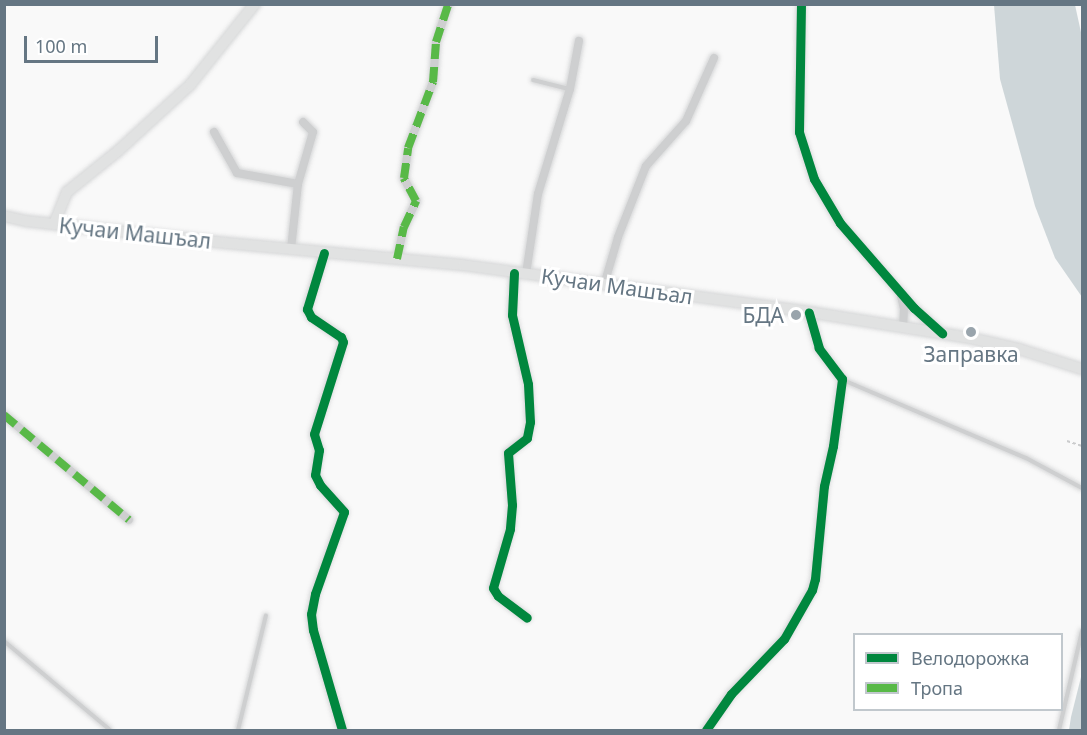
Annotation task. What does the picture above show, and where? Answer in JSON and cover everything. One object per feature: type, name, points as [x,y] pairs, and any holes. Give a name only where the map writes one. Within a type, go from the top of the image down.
[{"type":"main road","points":[[54,224],[68,192],[118,151],[190,85],[255,4]]},
{"type":"main road","name":"Кучаи Машъал","points":[[4,216],[54,224],[324,253],[463,265],[809,312],[942,333],[1019,349],[1083,369]]},
{"type":"street","points":[[397,259],[404,227],[416,201],[404,171],[408,148],[433,81],[436,42],[448,4]]},
{"type":"street","points":[[801,4],[797,100],[799,132],[814,179],[840,224],[914,308],[942,333]]},
{"type":"street","points":[[527,618],[498,596],[493,588],[510,529],[512,506],[508,453],[527,438],[530,422],[528,384],[512,315],[538,194],[570,89],[579,41]]},
{"type":"street","points":[[604,285],[618,237],[646,166],[686,121],[714,58]]},
{"type":"street","points":[[291,249],[298,184],[313,132],[303,122]]},
{"type":"street","points":[[214,132],[237,173],[298,184]]},
{"type":"street","points":[[324,253],[307,309],[311,317],[341,337],[343,342],[314,434],[319,450],[315,476],[344,512],[315,594],[311,614],[320,659],[342,730]]},
{"type":"street","points":[[896,287],[903,303],[903,328]]},
{"type":"street","points":[[706,730],[731,694],[784,639],[812,590],[816,573],[824,486],[833,446],[842,380],[819,348],[809,312]]},
{"type":"street","points":[[4,415],[129,520]]},
{"type":"lane","points":[[533,80],[570,89]]},
{"type":"lane","points":[[842,380],[1026,458],[1083,488]]},
{"type":"lane","points":[[238,730],[266,615]]},
{"type":"lane","points":[[1059,730],[1083,631]]},
{"type":"lane","points":[[4,641],[110,730]]},
{"type":"path","points":[[1067,441],[1083,446]]},
{"type":"shaded area","points":[[994,5],[1075,5],[1082,37],[1082,297],[1055,258],[1035,206],[1000,79]]},
{"type":"shaded area","points":[[1082,673],[1082,730],[1069,730],[1071,717]]},
{"type":"marked path","points":[[397,259],[404,227],[416,201],[404,178],[408,148],[433,82],[436,42],[448,4]]},
{"type":"marked path","points":[[4,415],[129,520]]},
{"type":"cycle path","points":[[801,4],[799,132],[814,179],[840,223],[914,308],[942,333]]},
{"type":"cycle path","points":[[324,253],[307,309],[311,317],[341,337],[343,342],[314,434],[319,450],[315,475],[320,485],[344,512],[315,594],[311,614],[313,630],[342,730]]},
{"type":"cycle path","points":[[514,273],[512,315],[528,384],[530,422],[527,438],[508,453],[512,505],[510,529],[493,588],[498,596],[527,618]]},
{"type":"cycle path","points":[[706,730],[731,694],[784,639],[812,590],[815,579],[824,486],[833,446],[842,379],[819,348],[809,312]]},
{"type":"place","name":"БДА","points":[[796,315]]},
{"type":"place","name":"Заправка","points":[[971,332]]}]
